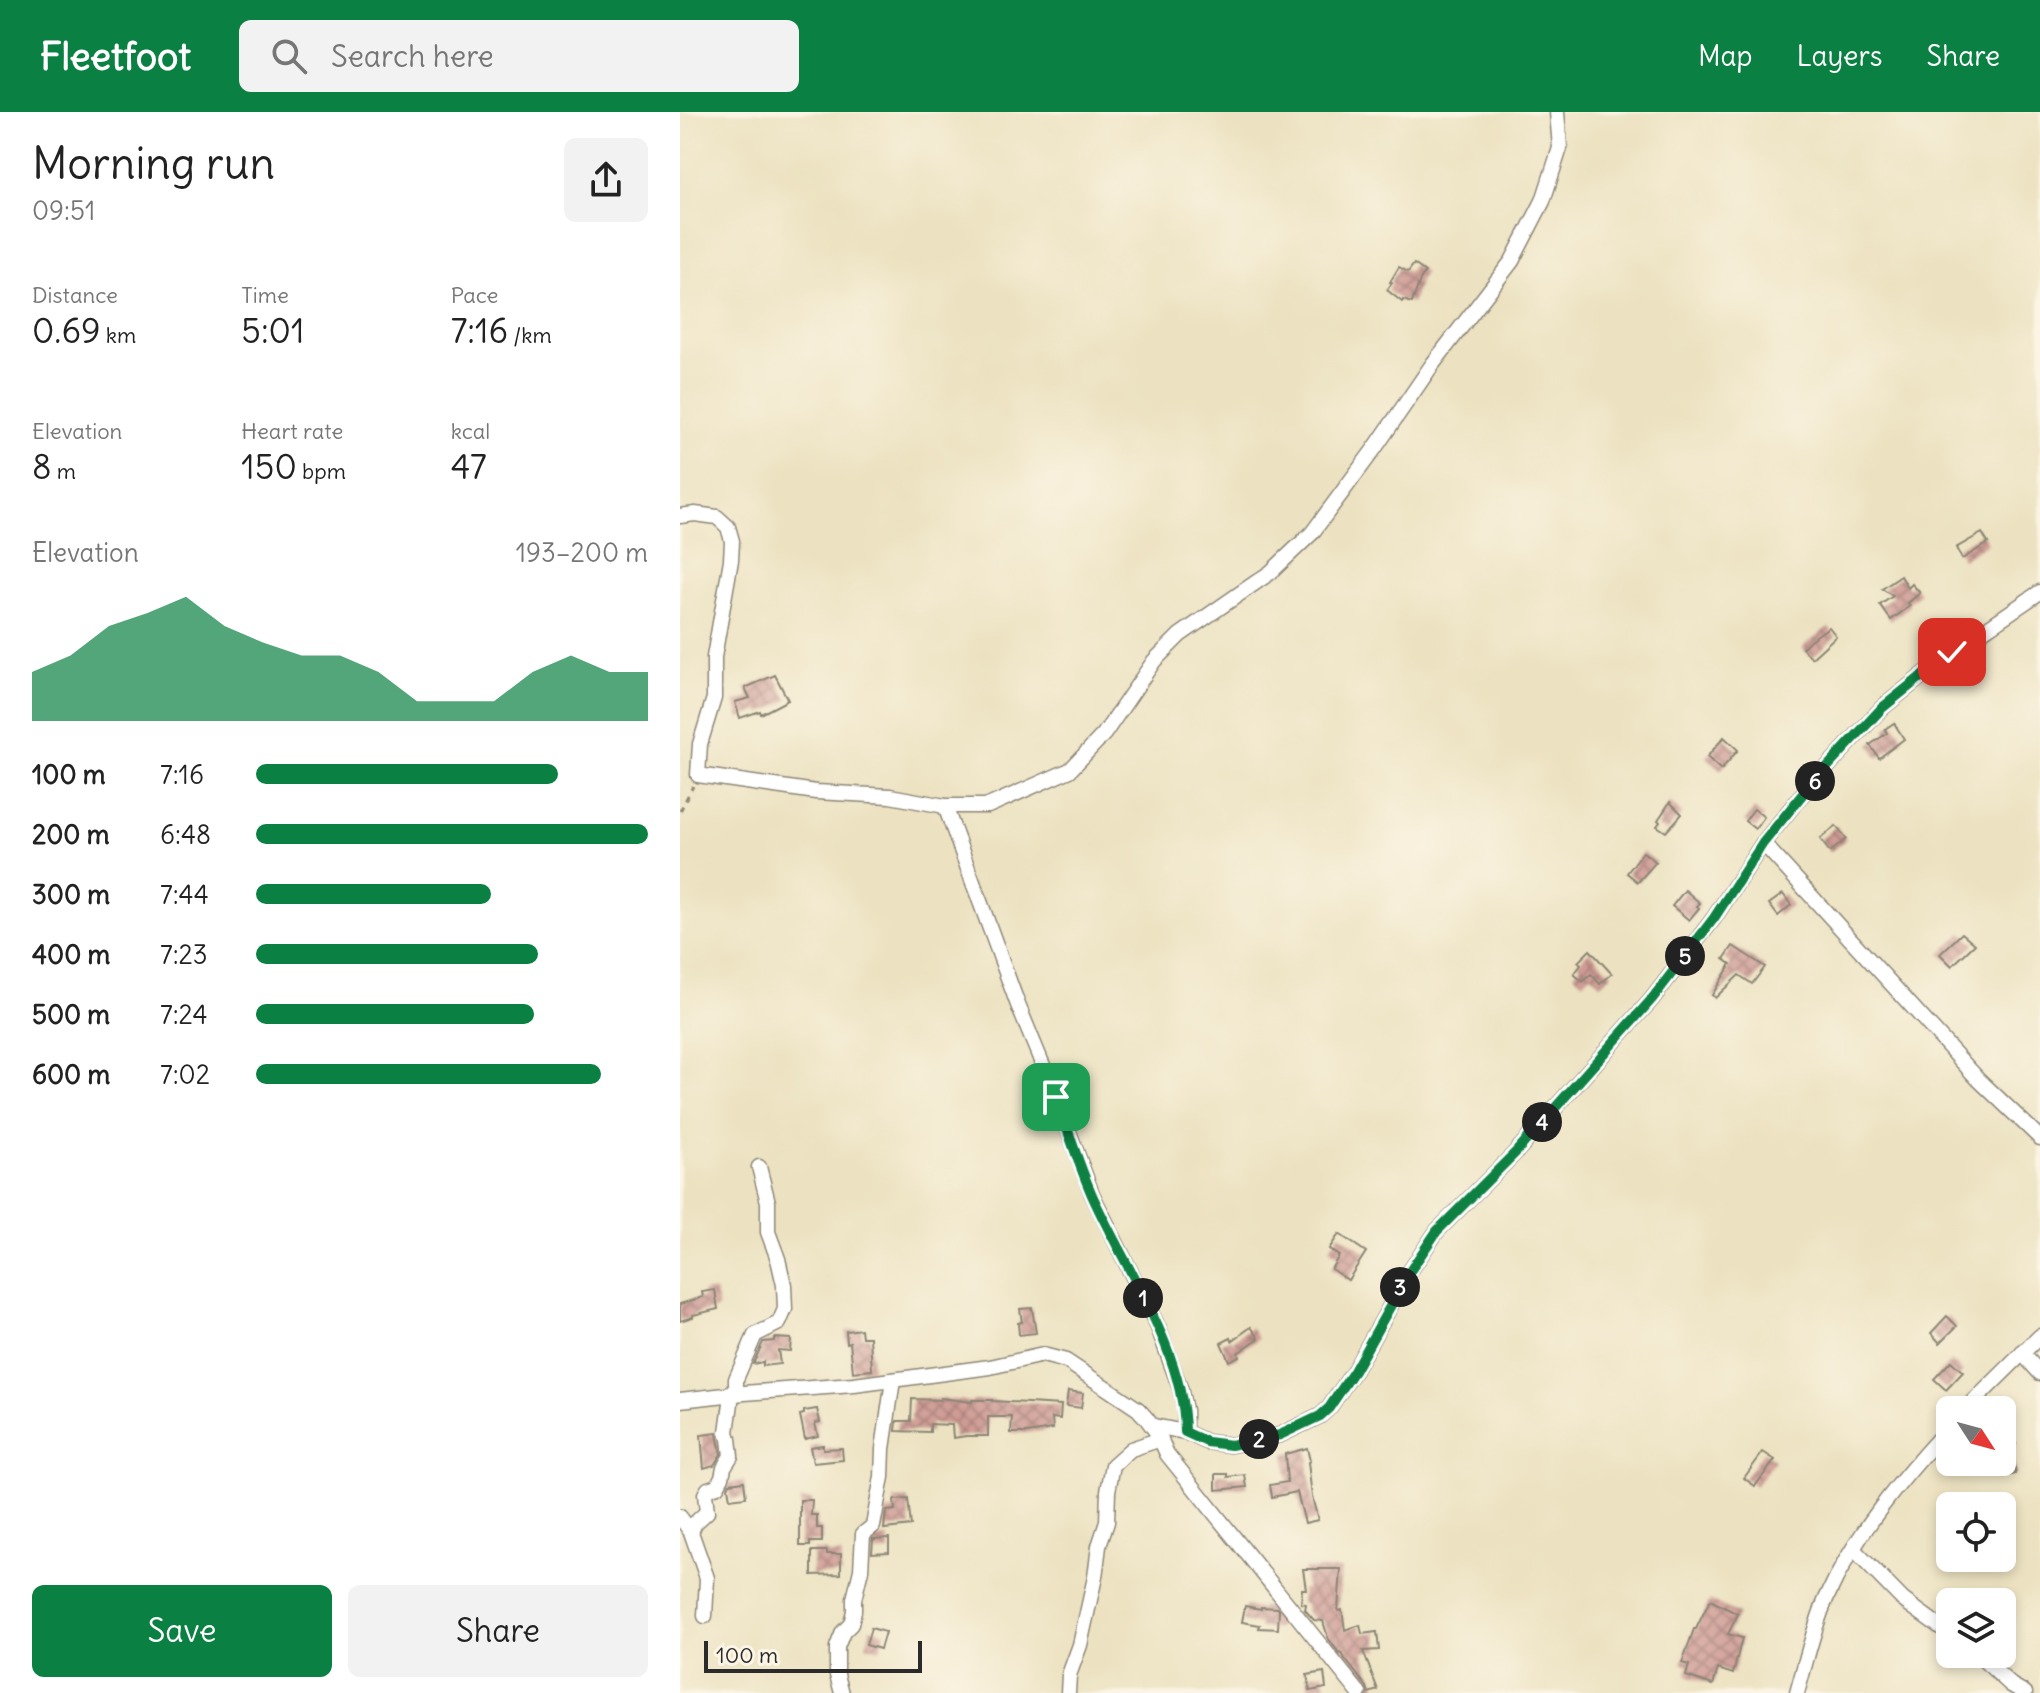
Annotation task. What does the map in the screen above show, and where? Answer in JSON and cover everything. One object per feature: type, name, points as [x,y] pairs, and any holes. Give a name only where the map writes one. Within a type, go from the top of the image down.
[{"type":"street","points":[[680,516],[695,514],[717,517],[728,527],[732,541],[714,657],[714,698],[700,744],[698,775],[816,792],[890,796],[945,806],[988,806],[1070,770],[1104,734],[1154,661],[1180,635],[1271,572],[1312,533],[1375,448],[1432,365],[1512,261],[1543,201],[1560,148],[1557,112]]},
{"type":"street","points":[[1068,1693],[1069,1675],[1080,1645],[1099,1546],[1107,1522],[1113,1465],[1131,1449],[1158,1433],[1185,1432],[1207,1442],[1231,1445],[1280,1435],[1320,1416],[1329,1408],[1437,1231],[1516,1152],[1652,999],[1714,918],[1763,843],[1806,790],[1882,708],[1952,652],[2040,592]]},
{"type":"street","points":[[945,806],[1092,1194],[1158,1327],[1180,1388],[1185,1410],[1185,1432]]},
{"type":"street","points":[[1763,843],[1978,1079],[2040,1138]]},
{"type":"street","points":[[691,1532],[695,1523],[707,1512],[705,1494],[708,1489],[717,1486],[731,1456],[727,1432],[736,1379],[755,1335],[779,1323],[785,1309],[782,1271],[768,1232],[768,1202],[759,1167]]},
{"type":"street","points":[[1979,1396],[2040,1336]]},
{"type":"street","points":[[2022,1353],[2040,1373]]},
{"type":"street","points":[[680,1400],[854,1385],[990,1367],[1043,1355],[1066,1361],[1138,1409],[1158,1433],[1167,1454],[1359,1693]]},
{"type":"street","points":[[842,1693],[837,1675],[837,1647],[843,1632],[851,1624],[854,1611],[863,1534],[873,1526],[893,1380]]},
{"type":"street","points":[[1797,1693],[1824,1603],[1841,1568],[1866,1527],[1914,1464],[1936,1441]]},
{"type":"street","points":[[680,1517],[691,1532],[707,1578],[705,1616]]},
{"type":"street","points":[[1853,1549],[1903,1600],[1936,1624]]},
{"type":"street","points":[[1992,1668],[2025,1693]]},
{"type":"path","points":[[680,811],[698,775]]},
{"type":"building","points":[[1414,264],[1425,272],[1412,303],[1402,302],[1387,290],[1399,267],[1408,272]]},
{"type":"building","points":[[1982,533],[1988,543],[1962,559],[1956,548]]},
{"type":"building","points":[[1901,576],[1908,588],[1912,584],[1920,593],[1908,603],[1910,606],[1891,620],[1880,605],[1893,596],[1882,589]]},
{"type":"building","points":[[1829,627],[1836,636],[1812,658],[1802,648]]},
{"type":"building","points":[[775,675],[788,700],[761,714],[760,711],[740,718],[735,702],[750,698],[745,688]]},
{"type":"building","points":[[1894,723],[1904,739],[1879,758],[1870,745],[1887,733],[1885,729]]},
{"type":"building","points":[[1724,737],[1738,750],[1721,770],[1707,757]]},
{"type":"building","points":[[1670,802],[1682,814],[1666,832],[1657,826]]},
{"type":"building","points":[[1754,809],[1764,817],[1755,829],[1745,821]]},
{"type":"building","points":[[1836,826],[1846,839],[1830,852],[1820,839]]},
{"type":"building","points":[[1643,852],[1656,862],[1638,882],[1627,873]]},
{"type":"building","points":[[1685,890],[1700,903],[1689,920],[1672,906]]},
{"type":"building","points":[[1783,894],[1791,905],[1778,916],[1769,904]]},
{"type":"building","points":[[1962,933],[1975,944],[1952,966],[1940,954]]},
{"type":"building","points":[[1733,946],[1765,967],[1752,984],[1739,975],[1715,998],[1712,995],[1731,964],[1724,959]]},
{"type":"building","points":[[1590,950],[1612,974],[1600,984],[1591,974],[1583,982],[1574,974],[1581,965],[1578,962]]},
{"type":"building","points":[[1339,1234],[1366,1252],[1348,1280],[1331,1269],[1339,1256],[1329,1249]]},
{"type":"building","points":[[715,1290],[718,1309],[680,1321],[680,1304],[703,1297],[702,1292]]},
{"type":"building","points":[[1032,1308],[1036,1333],[1019,1335],[1018,1323],[1022,1322],[1020,1309]]},
{"type":"building","points":[[1947,1316],[1957,1326],[1940,1343],[1931,1333]]},
{"type":"building","points":[[1251,1327],[1259,1338],[1229,1361],[1221,1343],[1231,1338],[1232,1341]]},
{"type":"building","points":[[861,1329],[862,1337],[870,1337],[872,1370],[853,1372],[846,1331]]},
{"type":"building","points":[[774,1338],[791,1339],[790,1351],[778,1350],[780,1364],[753,1364],[763,1342],[774,1341]]},
{"type":"building","points":[[1951,1361],[1963,1372],[1946,1390],[1934,1379]]},
{"type":"building","points":[[1068,1391],[1083,1393],[1081,1408],[1066,1406]]},
{"type":"building","points":[[912,1399],[1061,1405],[1060,1419],[1052,1418],[1053,1429],[1011,1433],[1012,1417],[988,1417],[988,1436],[953,1438],[952,1425],[930,1424],[930,1432],[896,1431],[897,1421],[911,1421]]},
{"type":"building","points":[[817,1409],[820,1422],[815,1423],[818,1436],[805,1439],[800,1415],[804,1411]]},
{"type":"building","points":[[717,1433],[721,1454],[714,1465],[704,1468],[701,1435]]},
{"type":"building","points":[[823,1445],[823,1449],[842,1448],[843,1460],[813,1463],[810,1447]]},
{"type":"building","points":[[1307,1448],[1312,1497],[1318,1520],[1305,1523],[1297,1492],[1272,1497],[1270,1485],[1287,1482],[1285,1454]]},
{"type":"building","points":[[1763,1452],[1775,1460],[1755,1486],[1744,1478]]},
{"type":"building","points":[[1216,1474],[1228,1474],[1228,1477],[1245,1475],[1247,1487],[1216,1490]]},
{"type":"building","points":[[744,1481],[746,1497],[730,1499],[730,1483]]},
{"type":"building","points":[[908,1499],[911,1526],[884,1529],[886,1511],[895,1510],[894,1500]]},
{"type":"building","points":[[800,1500],[812,1500],[811,1515],[817,1515],[817,1528],[822,1528],[822,1542],[800,1546]]},
{"type":"building","points":[[889,1538],[889,1552],[872,1553],[873,1539]]},
{"type":"building","points":[[812,1551],[841,1554],[841,1574],[812,1575]]},
{"type":"building","points":[[1303,1569],[1341,1569],[1338,1611],[1342,1610],[1345,1630],[1360,1625],[1362,1634],[1377,1632],[1379,1650],[1363,1651],[1378,1690],[1369,1693],[1328,1638],[1323,1621],[1314,1620],[1305,1610],[1306,1604],[1301,1603],[1302,1589],[1306,1589]]},
{"type":"building","points":[[1710,1600],[1738,1614],[1728,1634],[1742,1638],[1733,1674],[1718,1669],[1713,1685],[1686,1676],[1689,1665],[1682,1663],[1694,1629]]},
{"type":"building","points":[[1245,1606],[1278,1608],[1278,1629],[1259,1628],[1260,1625],[1242,1622]]},
{"type":"building","points":[[871,1628],[885,1632],[880,1649],[866,1645]]},
{"type":"building","points":[[1324,1672],[1326,1688],[1310,1691],[1307,1675]]},
{"type":"route","points":[[1056,1097],[1092,1194],[1158,1327],[1180,1388],[1185,1410],[1185,1432],[1207,1442],[1231,1445],[1280,1435],[1320,1416],[1354,1371],[1410,1271],[1437,1231],[1516,1152],[1652,999],[1714,918],[1763,843],[1806,790],[1882,708],[1952,652]]}]
